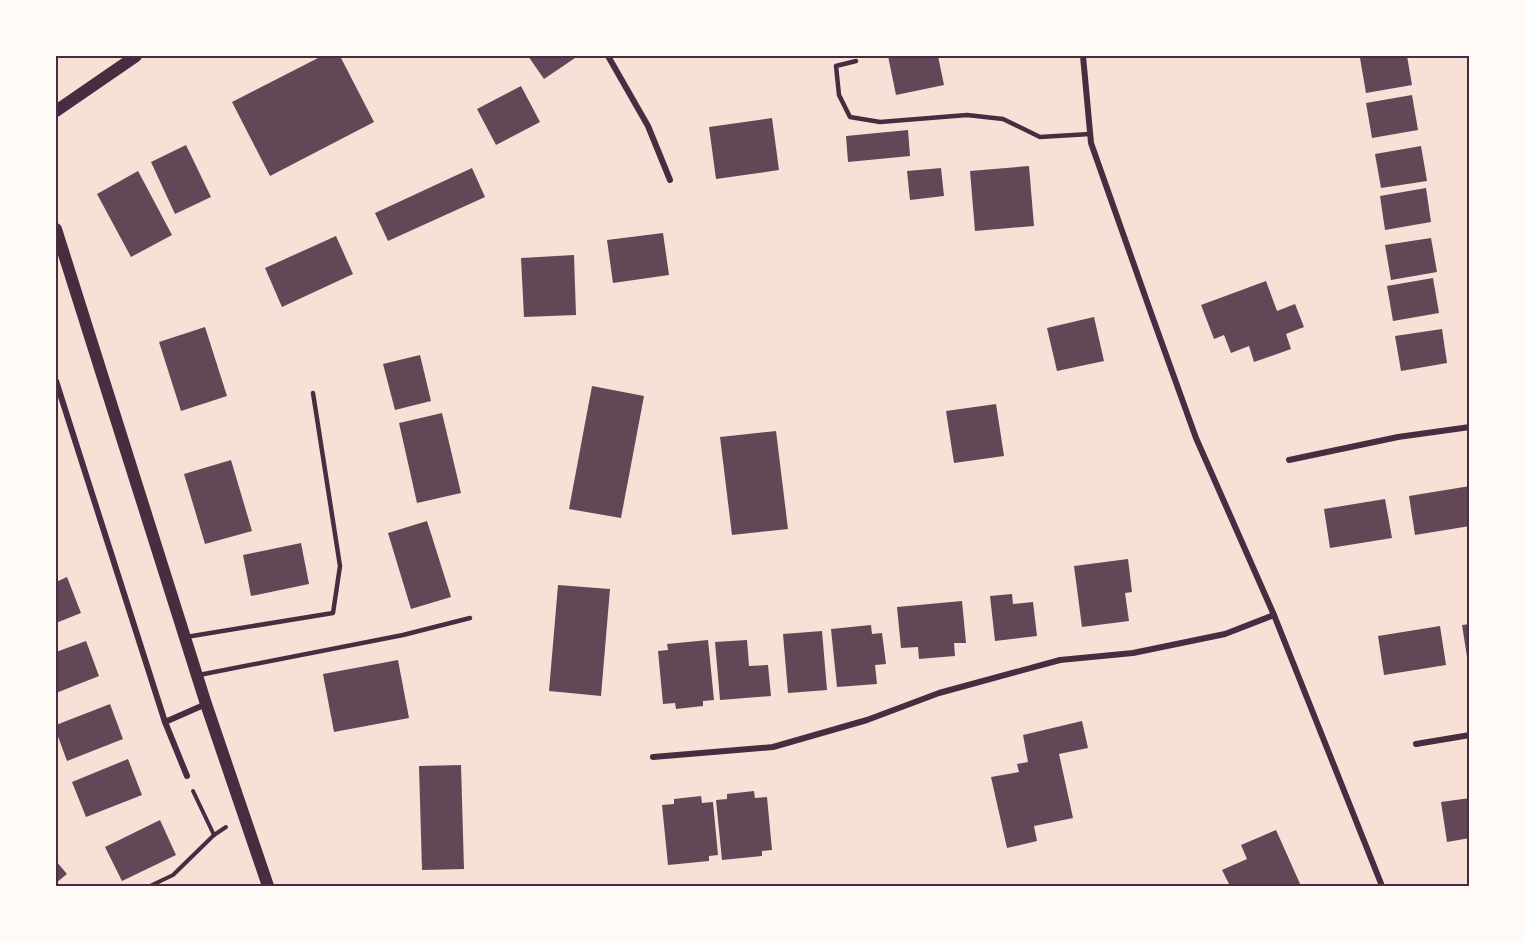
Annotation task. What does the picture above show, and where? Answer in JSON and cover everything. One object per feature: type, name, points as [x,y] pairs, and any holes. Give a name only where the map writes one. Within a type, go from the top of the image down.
[{"type":"main road","points":[[56,111],[136,56]]},
{"type":"main road","points":[[56,229],[206,704],[268,886]]},
{"type":"street","points":[[608,56],[648,126],[670,180]]},
{"type":"street","points":[[1083,56],[1091,143],[1196,438],[1274,615],[1382,886]]},
{"type":"street","points":[[56,381],[165,722],[187,776]]},
{"type":"street","points":[[1289,460],[1398,437],[1470,428]]},
{"type":"street","points":[[653,757],[773,747],[867,720],[939,693],[1060,660],[1133,653],[1168,646],[1225,634],[1274,615]]},
{"type":"street","points":[[165,722],[206,704]]},
{"type":"street","points":[[1416,744],[1470,735]]},
{"type":"lane","points":[[856,61],[836,66],[839,95],[850,117],[880,122],[967,115],[1003,119],[1040,137],[1090,134]]},
{"type":"lane","points":[[186,637],[333,613],[340,566],[313,393]]},
{"type":"lane","points":[[198,676],[470,618]]},
{"type":"path","points":[[150,886],[173,874],[214,835],[187,776]]},
{"type":"building","points":[[322,56],[340,56],[374,122],[270,176],[232,102]]},
{"type":"building","points":[[528,56],[578,56],[544,79]]},
{"type":"building","points":[[888,56],[938,56],[944,85],[896,95]]},
{"type":"building","points":[[1407,56],[1412,85],[1366,93],[1360,58]]},
{"type":"building","points":[[521,86],[540,122],[496,145],[477,109]]},
{"type":"building","points":[[1412,95],[1418,130],[1372,138],[1366,103]]},
{"type":"building","points":[[772,118],[779,170],[716,179],[709,127]]},
{"type":"building","points":[[908,130],[910,156],[848,162],[846,136]]},
{"type":"building","points":[[186,145],[211,197],[175,214],[151,162]]},
{"type":"building","points":[[1421,146],[1427,181],[1381,188],[1375,154]]},
{"type":"building","points":[[1029,166],[1034,226],[975,231],[970,171]]},
{"type":"building","points":[[472,168],[485,197],[388,241],[375,213]]},
{"type":"building","points":[[941,168],[944,196],[910,200],[907,171]]},
{"type":"building","points":[[138,171],[172,235],[131,257],[97,194]]},
{"type":"building","points":[[1426,188],[1431,222],[1385,230],[1380,196]]},
{"type":"building","points":[[663,233],[669,275],[613,283],[607,240]]},
{"type":"building","points":[[336,236],[353,274],[282,307],[265,268]]},
{"type":"building","points":[[1431,238],[1437,272],[1391,280],[1385,245]]},
{"type":"building","points":[[574,255],[576,315],[524,317],[521,258]]},
{"type":"building","points":[[1433,278],[1439,313],[1393,321],[1387,286]]},
{"type":"building","points":[[1266,281],[1277,311],[1295,304],[1304,327],[1286,334],[1291,349],[1254,362],[1249,346],[1231,353],[1224,335],[1214,339],[1201,305]]},
{"type":"building","points":[[1094,317],[1104,361],[1057,371],[1047,328]]},
{"type":"building","points":[[205,327],[227,396],[181,411],[159,342]]},
{"type":"building","points":[[1442,329],[1447,363],[1401,371],[1395,336]]},
{"type":"building","points":[[420,355],[431,401],[395,410],[383,364]]},
{"type":"building","points":[[592,386],[644,396],[621,518],[569,509]]},
{"type":"building","points":[[996,404],[1004,456],[954,463],[946,411]]},
{"type":"building","points":[[442,413],[461,493],[417,503],[399,423]]},
{"type":"building","points":[[776,431],[788,529],[732,535],[720,437]]},
{"type":"building","points":[[231,460],[252,531],[205,544],[184,474]]},
{"type":"building","points":[[1470,486],[1470,526],[1415,535],[1409,496]]},
{"type":"building","points":[[1385,499],[1392,538],[1330,548],[1324,509]]},
{"type":"building","points":[[427,521],[451,597],[411,609],[388,533]]},
{"type":"building","points":[[301,543],[309,584],[251,596],[243,555]]},
{"type":"building","points":[[1128,559],[1132,592],[1125,593],[1129,621],[1082,627],[1074,566]]},
{"type":"building","points":[[67,577],[81,613],[56,623],[56,582]]},
{"type":"building","points":[[558,585],[610,589],[601,696],[549,691]]},
{"type":"building","points":[[1012,594],[1013,604],[1033,602],[1037,636],[995,641],[990,596]]},
{"type":"building","points":[[962,601],[966,643],[954,643],[955,656],[919,659],[918,647],[901,648],[897,607]]},
{"type":"building","points":[[1470,624],[1470,663],[1468,663],[1462,625]]},
{"type":"building","points":[[871,625],[872,634],[882,633],[886,664],[875,665],[877,684],[837,687],[831,629]]},
{"type":"building","points":[[1440,626],[1446,665],[1384,675],[1378,636]]},
{"type":"building","points":[[822,631],[827,690],[788,693],[783,634]]},
{"type":"building","points":[[708,640],[714,700],[703,701],[703,706],[676,709],[675,703],[663,704],[658,651],[668,650],[667,644]]},
{"type":"building","points":[[747,640],[749,666],[768,665],[771,696],[720,700],[715,642]]},
{"type":"building","points":[[86,641],[99,676],[56,693],[56,652]]},
{"type":"building","points":[[398,660],[409,718],[334,732],[323,674]]},
{"type":"building","points":[[110,704],[123,739],[67,761],[56,725]]},
{"type":"building","points":[[1082,721],[1088,748],[1059,754],[1073,818],[1034,826],[1037,841],[1007,848],[991,777],[1019,772],[1017,764],[1028,762],[1023,735]]},
{"type":"building","points":[[128,759],[142,795],[86,817],[72,782]]},
{"type":"building","points":[[461,765],[464,869],[422,870],[419,766]]},
{"type":"building","points":[[754,791],[755,798],[767,797],[772,850],[762,851],[762,856],[722,860],[716,800],[727,799],[727,794]]},
{"type":"building","points":[[701,796],[702,803],[713,802],[718,855],[709,856],[709,861],[668,865],[662,805],[674,804],[674,799]]},
{"type":"building","points":[[1470,798],[1470,838],[1447,842],[1441,802]]},
{"type":"building","points":[[160,820],[176,855],[122,881],[105,847]]},
{"type":"building","points":[[1276,830],[1301,886],[1259,886],[1257,884],[1230,886],[1222,870],[1247,859],[1241,845]]},
{"type":"building","points":[[56,861],[67,874],[56,883]]}]
